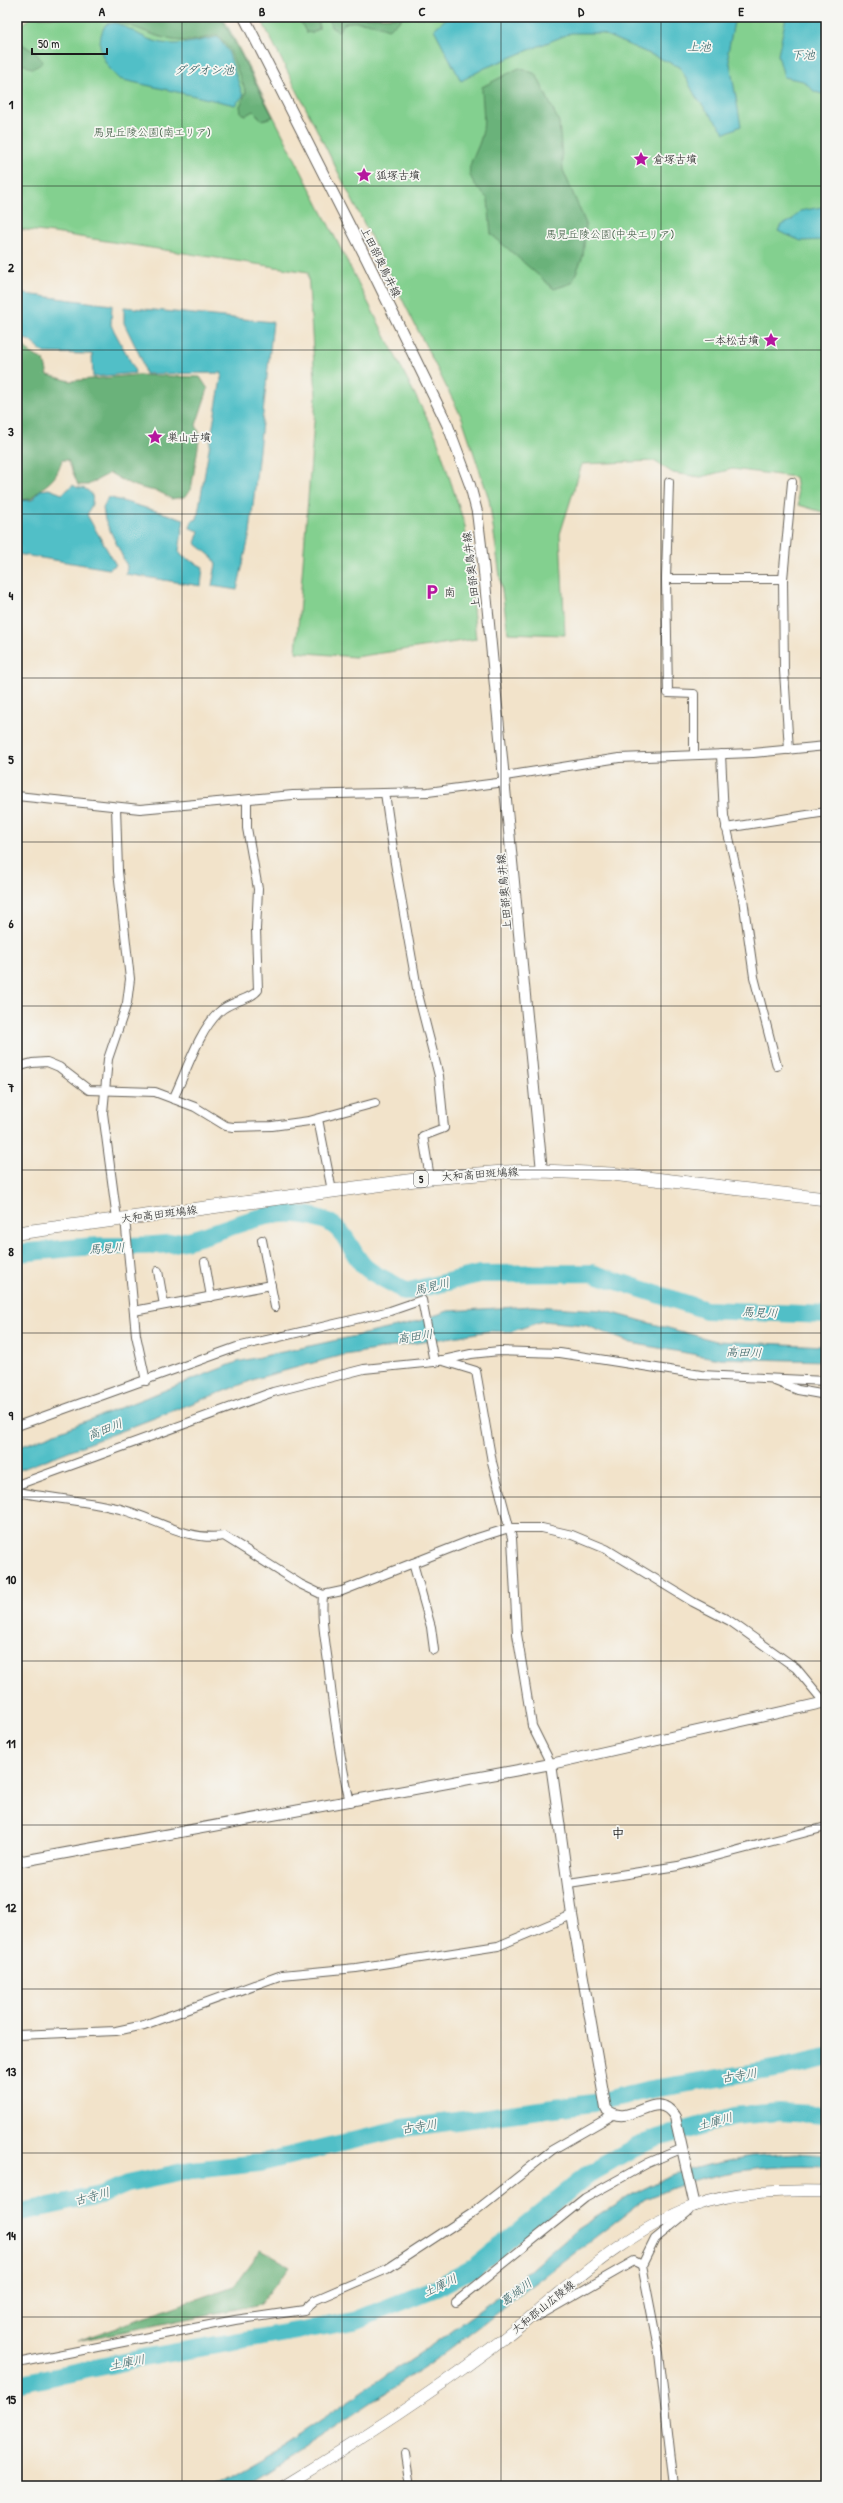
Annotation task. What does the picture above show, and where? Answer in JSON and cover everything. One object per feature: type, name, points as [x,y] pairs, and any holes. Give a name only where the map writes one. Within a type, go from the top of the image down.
[{"type":"main road","name":"大和高田斑鳩線","points":[[17,1232],[467,1174],[542,1171],[612,1174],[826,1199]]},
{"type":"main road","name":"大和郡山広陵線","points":[[284,2486],[400,2413],[527,2322],[629,2240],[653,2225],[695,2206],[766,2192],[826,2191]]},
{"type":"street","name":"上田部奥鳥井線","points":[[244,17],[367,260],[448,426],[470,485],[477,512],[505,779],[542,1171]]},
{"type":"street","points":[[670,482],[666,579],[668,693],[694,694],[694,755]]},
{"type":"street","points":[[790,750],[784,671],[783,579],[792,482]]},
{"type":"street","points":[[666,579],[783,579]]},
{"type":"street","points":[[17,796],[147,809],[299,795],[428,792],[619,758],[790,750],[826,746]]},
{"type":"street","points":[[721,754],[726,828],[743,899],[754,977],[776,1066]]},
{"type":"street","points":[[385,794],[395,863],[418,994],[441,1089],[444,1128],[423,1136],[430,1178]]},
{"type":"street","points":[[174,1099],[205,1031],[217,1013],[231,1002],[252,995],[258,990],[256,929],[258,889],[247,828],[247,800]]},
{"type":"street","points":[[116,807],[118,871],[130,988],[127,1003],[108,1059],[104,1125],[121,1219],[128,1238],[138,1347],[146,1381]]},
{"type":"street","points":[[726,828],[826,812]]},
{"type":"street","points":[[17,1067],[38,1062],[54,1064],[89,1090],[155,1092],[195,1107],[226,1126],[233,1127],[272,1126],[318,1119],[375,1103]]},
{"type":"street","points":[[318,1119],[332,1191]]},
{"type":"street","points":[[262,1240],[275,1307]]},
{"type":"street","points":[[204,1262],[211,1297]]},
{"type":"street","points":[[158,1271],[164,1305]]},
{"type":"street","points":[[134,1311],[271,1286]]},
{"type":"street","points":[[17,1426],[256,1342],[390,1311],[422,1300],[435,1359]]},
{"type":"street","points":[[17,1485],[273,1392],[364,1369],[435,1359],[499,1351],[560,1353],[695,1374],[826,1381]]},
{"type":"street","points":[[435,1359],[476,1371],[492,1462],[512,1538],[517,1634],[532,1726],[551,1764],[569,1883],[572,1915],[606,2109],[613,2115]]},
{"type":"street","points":[[772,1379],[798,1390],[826,1395]]},
{"type":"street","points":[[17,1492],[115,1508],[135,1513],[169,1529],[210,1538],[224,1536],[300,1584],[323,1595],[342,1591],[413,1562],[509,1528],[542,1528],[572,1535],[606,1548],[693,1602],[730,1621],[796,1668],[825,1702],[551,1764],[17,1862]]},
{"type":"street","points":[[413,1562],[431,1626],[434,1650]]},
{"type":"street","points":[[323,1595],[322,1610],[330,1682],[344,1776],[350,1802]]},
{"type":"street","points":[[569,1883],[678,1866],[826,1827]]},
{"type":"street","points":[[17,2036],[116,2031],[144,2025],[282,1975],[356,1968],[498,1946],[572,1915]]},
{"type":"street","points":[[17,2363],[235,2320],[304,2310],[315,2300],[387,2269],[474,2212],[552,2150],[613,2115],[626,2116],[645,2107],[661,2105],[671,2110],[675,2117],[695,2206],[655,2239],[642,2265],[659,2353],[674,2486]]},
{"type":"street","points":[[456,2302],[585,2198],[648,2163],[681,2149]]},
{"type":"street","points":[[527,2322],[568,2301],[634,2260],[642,2265]]},
{"type":"street","points":[[405,2454],[410,2486]]},
{"type":"green space","name":"馬見丘陵公園(南エリア)","points":[[31,17],[223,17],[436,436],[465,526],[476,639],[355,657],[296,652],[316,396],[308,272],[54,233],[17,229],[17,30]]},
{"type":"green space","points":[[111,17],[221,17],[273,117],[262,120],[253,111],[246,115],[241,113],[240,106],[246,92],[229,49],[218,35],[191,41],[173,40],[111,20]]},
{"type":"green space","name":"馬見丘陵公園(中央エリア)","points":[[260,17],[826,17],[826,513],[799,505],[795,477],[732,469],[701,477],[673,473],[654,461],[582,464],[560,534],[565,635],[508,633],[489,499],[462,418]]},
{"type":"green space","points":[[298,17],[319,17],[319,29],[312,33],[306,32]]},
{"type":"green space","points":[[329,17],[401,17],[401,20],[388,29],[366,23],[348,22],[344,24],[338,32],[331,27]]},
{"type":"green space","points":[[17,41],[36,53],[43,62],[32,68],[17,63]]},
{"type":"green space","points":[[519,68],[536,74],[559,122],[563,170],[586,224],[583,256],[572,283],[554,289],[491,234],[488,199],[472,179],[470,172],[470,166],[480,142],[484,125],[482,87]]},
{"type":"green space","points":[[17,340],[33,355],[44,360],[48,375],[70,381],[136,375],[200,377],[208,389],[196,425],[200,435],[191,490],[184,497],[171,499],[159,492],[144,489],[131,484],[110,473],[88,485],[78,485],[68,460],[62,460],[53,479],[31,499],[17,500]]},
{"type":"green space","points":[[261,2250],[290,2266],[261,2304],[77,2341],[234,2286]]},
{"type":"water","name":"上池","points":[[448,17],[735,17],[728,52],[741,126],[725,133],[696,97],[680,67],[601,33],[571,33],[485,68],[461,81],[434,29]]},
{"type":"water","name":"下池","points":[[786,17],[826,17],[826,95],[815,92],[803,81],[784,77],[778,55]]},
{"type":"water","name":"ダダオシ池","points":[[115,23],[144,37],[162,43],[178,44],[218,37],[228,51],[243,96],[235,105],[119,79],[108,67],[104,60],[100,46],[100,39],[106,24]]},
{"type":"water","points":[[822,207],[826,208],[826,240],[801,241],[778,231],[781,225],[791,221],[800,211]]},
{"type":"water","points":[[17,293],[112,305],[111,325],[134,368],[135,373],[93,377],[92,354],[44,353],[30,341],[17,335]]},
{"type":"water","points":[[124,307],[273,322],[250,533],[237,590],[212,586],[216,564],[213,558],[195,543],[199,531],[190,528],[192,521],[197,519],[222,373],[145,374],[141,358],[124,323]]},
{"type":"water","points":[[73,485],[85,489],[91,494],[92,501],[87,515],[116,565],[109,569],[17,554],[17,501],[32,500],[40,490],[49,489],[62,494]]},
{"type":"water","points":[[108,497],[184,519],[179,551],[182,556],[203,567],[201,586],[126,574],[127,566],[105,520],[103,508]]},
{"type":"water","name":"高田川","points":[[532,1306],[602,1310],[716,1341],[826,1346],[826,1361],[714,1358],[631,1343],[585,1325],[543,1321],[510,1332],[489,1331],[339,1356],[258,1378],[17,1471],[17,1448],[237,1362],[410,1324],[448,1311]]},
{"type":"water","name":"葛城川","points":[[796,2153],[826,2155],[826,2167],[778,2167],[734,2172],[690,2183],[645,2199],[439,2357],[327,2432],[241,2486],[212,2486],[278,2448],[429,2347],[507,2290],[577,2229],[633,2194],[674,2174],[708,2165],[751,2156]]},
{"type":"waterway","name":"馬見川","points":[[17,1253],[101,1246],[138,1246],[174,1243],[193,1239],[267,1216],[286,1214],[305,1215],[326,1221],[333,1225],[344,1236],[364,1266],[374,1274],[405,1292],[480,1274],[592,1273],[706,1310],[826,1315]]},
{"type":"waterway","name":"古寺川","points":[[17,2213],[104,2194],[127,2184],[192,2170],[260,2163],[403,2128],[593,2103],[647,2090],[781,2068],[826,2058]]},
{"type":"waterway","name":"土庫川","points":[[17,2384],[148,2357],[354,2321],[436,2288],[475,2267],[590,2173],[635,2147],[658,2138],[734,2116],[779,2112],[826,2115]]},
{"type":"place","name":"倉塚古墳","points":[[641,159]]},
{"type":"place","name":"狐塚古墳","points":[[364,175]]},
{"type":"place","name":"一本松古墳","points":[[771,340]]},
{"type":"place","name":"巣山古墳","points":[[155,437]]},
{"type":"place","name":"南","points":[[432,592]]},
{"type":"district","name":"中","points":[[618,1833]]}]
